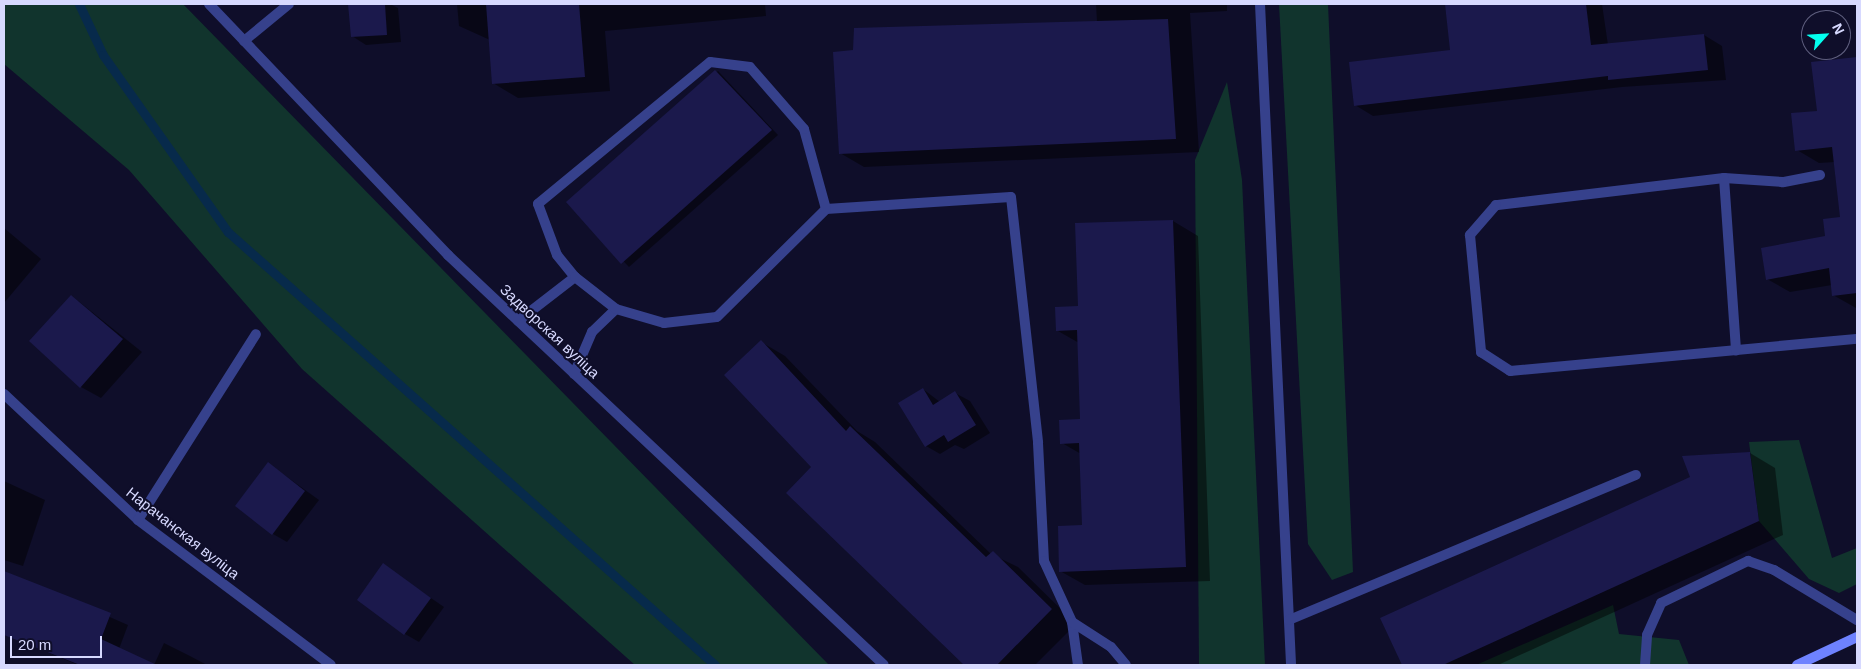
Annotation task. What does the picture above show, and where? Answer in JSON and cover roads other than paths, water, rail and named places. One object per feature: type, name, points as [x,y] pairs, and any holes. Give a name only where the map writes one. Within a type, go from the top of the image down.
[{"type":"main road","points":[[1797,665],[1857,637]]},
{"type":"street","name":"Задворская вуліца","points":[[209,4],[448,255],[884,665]]},
{"type":"street","points":[[244,40],[289,4]]},
{"type":"street","points":[[1260,4],[1291,665]]},
{"type":"street","points":[[826,210],[804,129],[750,67],[710,62],[538,204],[557,255],[575,277],[616,309],[664,323],[717,317],[826,210],[1012,197],[1038,443],[1044,561],[1072,622],[1078,665]]},
{"type":"street","points":[[1820,175],[1783,182],[1724,178],[1496,205],[1470,235],[1481,352],[1510,371],[1857,339]]},
{"type":"street","points":[[1724,178],[1736,351]]},
{"type":"street","points":[[518,321],[575,277]]},
{"type":"street","points":[[574,374],[592,332],[616,309]]},
{"type":"street","points":[[138,520],[256,334]]},
{"type":"street","name":"Нарачанская вуліца","points":[[4,394],[138,520],[332,665]]},
{"type":"street","points":[[1288,620],[1636,475]]},
{"type":"street","points":[[1645,665],[1647,634],[1661,603],[1748,561],[1774,570],[1857,620]]},
{"type":"street","points":[[1072,622],[1111,647],[1126,665]]},
{"type":"waterway","points":[[79,4],[103,55],[228,232],[715,665]]}]
